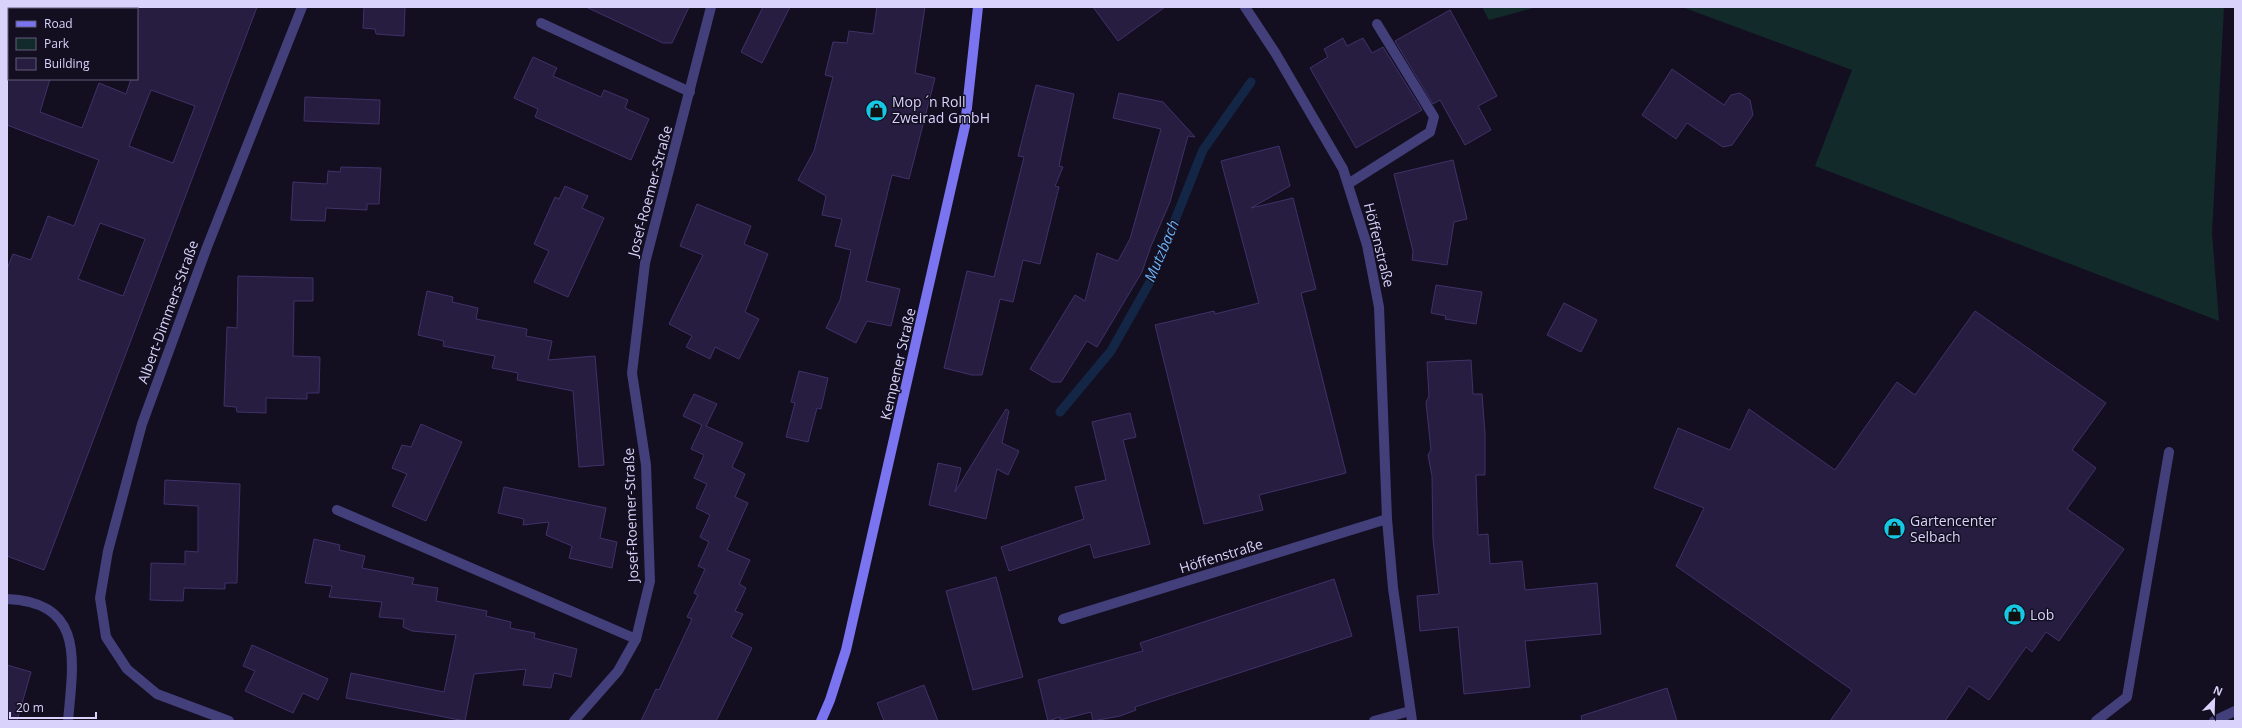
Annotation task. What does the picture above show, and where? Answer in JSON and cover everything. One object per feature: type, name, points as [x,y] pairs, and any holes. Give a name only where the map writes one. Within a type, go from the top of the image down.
[{"type":"main road","name":"Kempener Straße","points":[[821,721],[830,700],[846,650],[965,126],[978,7]]},
{"type":"street","name":"Albert-Dimmers-Straße","points":[[229,721],[157,694],[127,670],[106,637],[100,598],[108,551],[142,424],[207,247],[302,7]]},
{"type":"street","name":"Josef-Roemer-Straße","points":[[574,721],[618,671],[636,639],[650,581],[646,465],[632,373],[645,263],[711,7]]},
{"type":"street","name":"Höffenstraße","points":[[1245,7],[1280,61],[1343,169],[1367,245],[1379,307],[1387,519],[1393,588],[1411,716]]},
{"type":"street","points":[[541,23],[690,92]]},
{"type":"street","points":[[1348,184],[1430,132],[1434,117],[1377,24]]},
{"type":"street","points":[[2096,721],[2127,697],[2169,452]]},
{"type":"street","points":[[337,510],[636,639]]},
{"type":"street","name":"Höffenstraße","points":[[1063,619],[1387,519]]},
{"type":"street","points":[[7,599],[27,600],[49,609],[62,622],[72,645],[68,721]]},
{"type":"street","points":[[2214,721],[2235,711]]},
{"type":"street","points":[[1374,721],[1411,716]]},
{"type":"green space","points":[[1482,7],[1537,7],[1489,20]]},
{"type":"green space","points":[[1682,7],[2224,7],[2212,233],[2219,321],[1815,166],[1852,70]]},
{"type":"building","points":[[137,7],[257,7],[44,570],[7,556],[7,269],[13,254],[31,260],[48,216],[74,226],[99,160],[7,125],[7,79],[50,80],[40,112],[82,128],[99,83],[126,94],[131,80],[138,80]],"holes":[[[151,90],[195,106],[173,163],[129,146]],[[100,223],[145,239],[123,296],[78,279]]]},
{"type":"building","points":[[364,7],[405,7],[404,36],[376,34],[375,29],[363,28]]},
{"type":"building","points":[[586,7],[689,7],[672,43],[663,43]]},
{"type":"building","points":[[763,7],[790,7],[762,63],[741,52]]},
{"type":"building","points":[[877,7],[925,7],[915,73],[935,78],[909,179],[892,175],[866,281],[900,289],[891,326],[867,321],[856,343],[826,328],[840,300],[851,250],[835,246],[842,219],[822,215],[826,196],[798,180],[814,151],[833,77],[825,75],[833,42],[847,43],[849,31],[873,34]]},
{"type":"building","points":[[1093,7],[1165,7],[1118,41]]},
{"type":"building","points":[[1450,10],[1497,96],[1478,106],[1491,130],[1465,145],[1440,100],[1433,104],[1395,41]]},
{"type":"building","points":[[1343,38],[1347,46],[1363,38],[1372,53],[1383,47],[1422,110],[1356,148],[1310,68],[1328,57],[1324,49]]},
{"type":"building","points":[[533,57],[557,68],[553,76],[601,97],[604,90],[628,100],[625,108],[649,119],[631,160],[535,117],[538,109],[514,98]]},
{"type":"building","points":[[1672,69],[1724,105],[1731,95],[1740,93],[1750,100],[1753,115],[1732,145],[1723,147],[1687,123],[1676,139],[1642,115]]},
{"type":"building","points":[[1036,85],[1074,94],[1059,166],[1063,167],[1055,186],[1059,187],[1040,264],[1023,260],[1013,302],[1000,299],[982,375],[972,375],[944,368],[967,271],[994,277],[1024,157],[1018,156]]},
{"type":"building","points":[[1119,93],[1163,102],[1195,137],[1188,136],[1170,202],[1151,246],[1142,272],[1097,347],[1087,341],[1061,382],[1052,382],[1030,369],[1075,295],[1085,301],[1097,253],[1118,261],[1130,239],[1161,129],[1113,118]]},
{"type":"building","points":[[305,97],[380,100],[379,124],[304,121]]},
{"type":"building","points":[[1279,146],[1290,186],[1251,208],[1293,198],[1316,289],[1301,293],[1346,473],[1259,495],[1263,510],[1204,524],[1155,325],[1214,311],[1215,314],[1259,303],[1221,161]]},
{"type":"building","points":[[1453,160],[1467,219],[1454,222],[1447,265],[1412,260],[1413,251],[1394,174]]},
{"type":"building","points":[[341,167],[381,168],[379,204],[367,204],[367,210],[326,208],[325,221],[291,220],[293,182],[327,184],[328,171],[340,172]]},
{"type":"building","points":[[565,186],[588,196],[582,208],[604,218],[568,297],[534,282],[549,251],[534,244],[555,197],[559,199]]},
{"type":"building","points":[[697,204],[751,226],[744,244],[768,254],[745,312],[759,319],[739,359],[715,347],[710,359],[686,347],[692,336],[669,324],[703,255],[680,246]]},
{"type":"building","points":[[238,276],[313,278],[313,301],[294,301],[293,356],[320,357],[319,393],[307,393],[307,399],[266,398],[266,413],[237,412],[236,407],[224,406],[227,327],[237,328]]},
{"type":"building","points":[[1436,285],[1482,292],[1476,324],[1445,319],[1446,316],[1431,313]]},
{"type":"building","points":[[427,291],[453,297],[452,302],[478,308],[476,319],[527,329],[526,336],[552,341],[548,360],[595,356],[604,465],[579,467],[573,391],[517,380],[518,373],[492,368],[495,356],[443,346],[444,341],[418,335]]},
{"type":"building","points":[[1564,303],[1597,320],[1581,352],[1547,335]]},
{"type":"building","name":"Gartencenter Selbach","points":[[1975,311],[2106,403],[2072,450],[2096,468],[2067,509],[2124,549],[2059,641],[2046,632],[2032,652],[2026,647],[1989,700],[1969,686],[1945,721],[1830,721],[1852,690],[1676,566],[1704,508],[1654,488],[1678,428],[1730,450],[1749,409],[1835,470],[1897,382],[1915,395]]},
{"type":"building","points":[[1471,360],[1473,394],[1482,394],[1485,433],[1485,475],[1476,475],[1478,535],[1488,534],[1490,564],[1522,561],[1525,590],[1597,583],[1601,634],[1525,641],[1530,687],[1464,694],[1458,627],[1420,631],[1417,596],[1439,594],[1433,539],[1432,476],[1428,455],[1431,450],[1426,402],[1429,396],[1427,362]]},
{"type":"building","points":[[799,371],[828,378],[821,409],[817,408],[808,442],[786,437],[795,403],[791,402]]},
{"type":"building","points":[[694,394],[717,404],[706,426],[743,443],[732,467],[745,474],[735,497],[748,503],[727,550],[750,560],[739,584],[746,588],[735,611],[743,614],[731,637],[752,648],[716,721],[641,721],[656,689],[659,690],[692,619],[687,617],[698,595],[694,593],[705,569],[698,566],[709,542],[700,537],[710,515],[696,508],[707,484],[694,478],[704,455],[691,449],[702,425],[683,416]]},
{"type":"building","points":[[1006,409],[1009,411],[1002,443],[1019,451],[1008,475],[997,469],[986,519],[929,505],[938,463],[961,468],[955,492]]},
{"type":"building","points":[[1130,413],[1136,437],[1123,440],[1150,544],[1094,558],[1090,544],[1009,571],[1001,547],[1084,519],[1075,487],[1106,480],[1092,422]]},
{"type":"building","points":[[421,424],[462,442],[426,521],[392,506],[407,474],[392,468],[402,445],[411,447]]},
{"type":"building","points":[[165,480],[240,484],[237,583],[225,583],[225,589],[184,588],[183,601],[150,600],[151,563],[185,564],[185,551],[198,552],[198,506],[164,504]]},
{"type":"building","points":[[504,487],[606,508],[600,538],[617,542],[612,568],[569,558],[572,546],[546,535],[549,522],[523,525],[524,519],[498,513]]},
{"type":"building","points":[[314,539],[340,545],[339,550],[365,556],[362,568],[414,578],[412,584],[438,588],[436,601],[487,611],[486,616],[511,622],[510,628],[535,633],[534,638],[577,649],[571,677],[554,673],[551,688],[523,685],[526,669],[474,674],[465,721],[346,698],[351,673],[444,692],[456,635],[412,631],[403,627],[404,619],[379,617],[382,602],[329,597],[332,586],[305,583]]},
{"type":"building","points":[[996,577],[1023,677],[973,690],[946,591]]},
{"type":"building","points":[[1334,579],[1352,636],[1135,707],[1136,710],[1120,716],[1093,721],[1091,712],[1060,720],[1060,717],[1048,721],[1038,680],[1143,651],[1140,643]]},
{"type":"building","points":[[252,645],[328,679],[318,700],[303,693],[293,713],[245,691],[255,671],[243,666]]},
{"type":"building","points":[[7,665],[31,672],[17,721],[7,721]]},
{"type":"building","points":[[924,685],[938,721],[884,721],[877,703]]},
{"type":"building","points":[[1667,688],[1677,721],[1582,721],[1581,716]]},
{"type":"waterway","name":"Mutzbach","points":[[1060,412],[1111,351],[1151,280],[1203,150],[1251,82]]},
{"type":"place","name":"Mop ´n Roll Zweirad GmbH","points":[[876,110]]},
{"type":"place","name":"Gartencenter Selbach","points":[[1894,529]]},
{"type":"place","name":"Lob","points":[[2014,615]]}]
